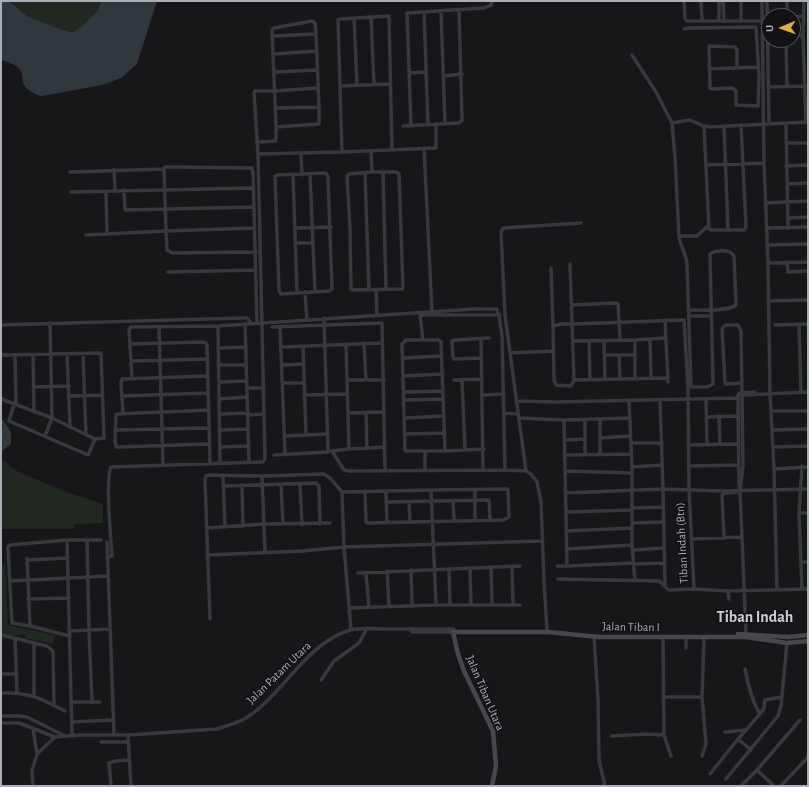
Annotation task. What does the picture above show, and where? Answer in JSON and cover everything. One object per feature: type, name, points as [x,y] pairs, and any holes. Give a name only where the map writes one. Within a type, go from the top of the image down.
[{"type":"street","points":[[411,125],[407,13],[487,8],[492,1]]},
{"type":"street","points":[[684,1],[685,20],[761,20]]},
{"type":"street","points":[[701,1],[702,20]]},
{"type":"street","points":[[719,1],[721,21]]},
{"type":"street","points":[[721,21],[724,1]]},
{"type":"street","points":[[741,1],[741,21]]},
{"type":"street","points":[[672,122],[690,120],[704,126],[807,123],[803,36],[804,1]]},
{"type":"street","points":[[403,126],[459,123],[462,120],[462,74],[459,10]]},
{"type":"street","points":[[441,11],[445,124]]},
{"type":"street","points":[[424,12],[428,124]]},
{"type":"street","points":[[342,152],[338,20],[340,18],[389,16],[392,150]]},
{"type":"street","points":[[371,17],[374,84]]},
{"type":"street","points":[[354,18],[357,85]]},
{"type":"street","points":[[257,142],[276,142],[275,72],[272,30],[274,28],[312,21],[315,22],[319,107],[318,125],[276,127]]},
{"type":"street","points":[[684,29],[754,26],[757,31],[758,67],[761,76],[758,106],[736,105],[736,91],[734,89],[710,88],[709,46],[735,47],[737,50],[737,68]]},
{"type":"street","points":[[273,36],[316,34]]},
{"type":"street","points":[[762,48],[761,76],[768,245],[770,393],[774,469],[777,590]]},
{"type":"street","points":[[768,48],[769,124]]},
{"type":"street","points":[[786,48],[787,86]]},
{"type":"street","points":[[274,54],[316,51]]},
{"type":"street","points":[[632,55],[656,92],[672,122],[676,164],[679,237],[680,244],[687,258],[689,388],[707,387],[713,384],[710,310],[710,255],[711,252],[715,251],[731,251],[734,256],[736,305],[732,308],[710,310],[688,310]]},
{"type":"street","points":[[710,69],[758,67]]},
{"type":"street","points":[[275,72],[317,70]]},
{"type":"street","points":[[409,73],[426,72]]},
{"type":"street","points":[[444,76],[462,74]]},
{"type":"street","points":[[340,86],[390,84]]},
{"type":"street","points":[[769,87],[806,86]]},
{"type":"street","points":[[107,557],[112,556],[109,487],[111,467],[263,462],[265,459],[258,154],[254,92],[318,88]]},
{"type":"street","points":[[275,108],[319,107]]},
{"type":"street","points":[[786,123],[788,228]]},
{"type":"street","points":[[258,154],[436,148],[436,124]]},
{"type":"street","points":[[704,126],[708,226],[710,230],[744,230],[746,227],[741,125]]},
{"type":"street","points":[[724,126],[728,230]]},
{"type":"street","points":[[786,143],[808,143]]},
{"type":"street","points":[[424,148],[432,312]]},
{"type":"street","points":[[371,151],[372,172]]},
{"type":"street","points":[[302,153],[302,175]]},
{"type":"street","points":[[706,165],[764,163]]},
{"type":"street","points":[[786,166],[808,165]]},
{"type":"street","points":[[70,172],[164,169],[172,167],[250,167],[252,170],[255,228],[257,323]]},
{"type":"street","points":[[164,169],[167,250],[172,253],[256,252]]},
{"type":"street","points":[[114,170],[115,190]]},
{"type":"street","points":[[397,172],[399,174],[402,289],[351,289],[347,176],[349,174],[365,173],[397,172]]},
{"type":"street","points":[[326,173],[328,175],[332,289],[330,291],[281,294],[279,291],[275,176],[310,174],[326,173]]},
{"type":"street","points":[[365,173],[369,290]]},
{"type":"street","points":[[383,173],[386,290]]},
{"type":"street","points":[[310,174],[315,292]]},
{"type":"street","points":[[293,175],[297,292]]},
{"type":"street","points":[[787,184],[808,183]]},
{"type":"street","points":[[71,192],[253,188]]},
{"type":"street","points":[[124,190],[125,210],[254,207]]},
{"type":"street","points":[[106,191],[107,234]]},
{"type":"street","points":[[766,203],[808,201]]},
{"type":"street","points":[[788,218],[808,217]]},
{"type":"street","points":[[526,471],[505,315],[501,232],[503,228],[581,223]]},
{"type":"street","points":[[679,237],[697,236],[708,226]]},
{"type":"street","points":[[295,228],[331,227]]},
{"type":"street","points":[[767,228],[808,227]]},
{"type":"street","points":[[86,235],[255,228]]},
{"type":"street","points":[[295,243],[312,243]]},
{"type":"street","points":[[768,245],[808,244]]},
{"type":"street","points":[[787,262],[788,272],[808,271]]},
{"type":"street","points":[[768,263],[808,262]]},
{"type":"street","points":[[551,268],[555,384],[571,386],[574,380],[570,264]]},
{"type":"street","points":[[168,272],[256,270]]},
{"type":"street","points":[[376,290],[377,315]]},
{"type":"street","points":[[305,292],[307,320]]},
{"type":"street","points":[[768,301],[808,300]]},
{"type":"street","points":[[572,305],[618,304],[620,340]]},
{"type":"street","points":[[132,378],[129,328],[218,326],[324,318],[498,309],[502,336],[505,470]]},
{"type":"street","points":[[698,310],[698,316]]},
{"type":"street","points":[[422,340],[420,315],[505,315]]},
{"type":"street","points":[[689,316],[711,316]]},
{"type":"street","points":[[1,325],[241,318],[247,318],[251,323]]},
{"type":"street","points":[[324,318],[325,395],[328,452]]},
{"type":"street","points":[[553,326],[562,324],[665,320],[668,382]]},
{"type":"street","name":"Tiban Indah (Btn)","points":[[665,320],[684,320],[689,388],[687,399],[689,489],[694,589],[728,591],[808,589]]},
{"type":"street","points":[[45,436],[52,418],[50,323]]},
{"type":"street","points":[[272,327],[382,323],[385,471]]},
{"type":"street","points":[[245,324],[249,462]]},
{"type":"street","points":[[740,491],[743,466],[740,398],[738,394],[742,392],[742,383],[741,328],[735,324],[727,324],[722,330],[725,383],[742,383]]},
{"type":"street","points":[[798,324],[801,392]]},
{"type":"street","points":[[775,325],[808,324]]},
{"type":"street","points":[[218,326],[220,463]]},
{"type":"street","points":[[159,327],[163,465]]},
{"type":"street","points":[[280,327],[282,347],[284,454]]},
{"type":"street","points":[[480,338],[484,470]]},
{"type":"street","points":[[481,358],[454,358],[452,341],[489,338]]},
{"type":"street","points":[[573,341],[666,338]]},
{"type":"street","points":[[650,339],[651,378]]},
{"type":"street","points":[[445,451],[441,341],[406,340],[403,342],[405,451],[425,452],[445,451],[465,450],[484,449]]},
{"type":"street","points":[[635,340],[635,379]]},
{"type":"street","points":[[589,341],[590,379]]},
{"type":"street","points":[[604,341],[606,379]]},
{"type":"street","points":[[130,344],[205,343],[207,347],[210,463]]},
{"type":"street","points":[[364,343],[366,380]]},
{"type":"street","points":[[282,347],[382,343]]},
{"type":"street","points":[[346,345],[349,449]]},
{"type":"street","points":[[303,346],[306,435]]},
{"type":"street","points":[[218,348],[246,347]]},
{"type":"street","points":[[510,353],[553,351]]},
{"type":"street","points":[[1,356],[101,353],[104,438],[95,439],[52,418],[1,399]]},
{"type":"street","points":[[33,354],[34,412]]},
{"type":"street","points":[[67,354],[70,427]]},
{"type":"street","points":[[83,354],[86,435]]},
{"type":"street","points":[[15,355],[15,404],[9,421],[88,455],[95,439]]},
{"type":"street","points":[[604,355],[635,355]]},
{"type":"street","points":[[619,355],[620,379]]},
{"type":"street","points":[[403,358],[442,356]]},
{"type":"street","points":[[131,361],[207,359]]},
{"type":"street","points":[[282,365],[304,364]]},
{"type":"street","points":[[218,365],[246,365]]},
{"type":"street","points":[[403,376],[442,374]]},
{"type":"street","points":[[123,414],[122,379],[208,376]]},
{"type":"street","points":[[574,380],[668,378]]},
{"type":"street","points":[[454,380],[482,379]]},
{"type":"street","points":[[347,380],[384,380]]},
{"type":"street","points":[[462,380],[465,450]]},
{"type":"street","points":[[219,382],[247,381]]},
{"type":"street","points":[[283,383],[304,383]]},
{"type":"street","points":[[34,387],[69,386]]},
{"type":"street","points":[[247,388],[264,388]]},
{"type":"street","points":[[404,392],[443,391]]},
{"type":"street","points":[[742,392],[770,393]]},
{"type":"street","points":[[516,401],[629,401],[740,398],[744,395],[808,392]]},
{"type":"street","points":[[122,396],[208,393]]},
{"type":"street","points":[[304,395],[347,394]]},
{"type":"street","points":[[482,395],[504,394]]},
{"type":"street","points":[[69,396],[102,395]]},
{"type":"street","points":[[219,399],[247,397]]},
{"type":"street","points":[[740,398],[738,416],[738,465],[746,634]]},
{"type":"street","points":[[404,400],[443,399]]},
{"type":"street","points":[[706,399],[708,444]]},
{"type":"street","points":[[660,400],[664,522],[664,586]]},
{"type":"street","points":[[629,401],[632,467],[632,545],[635,581]]},
{"type":"street","points":[[209,410],[115,414],[115,441],[117,447],[209,444]]},
{"type":"street","points":[[771,411],[808,411]]},
{"type":"street","points":[[348,413],[384,412]]},
{"type":"street","points":[[366,413],[367,449]]},
{"type":"street","points":[[504,413],[518,416],[564,420],[630,418]]},
{"type":"street","points":[[220,414],[264,414]]},
{"type":"street","points":[[405,418],[444,416]]},
{"type":"street","points":[[719,416],[720,444]]},
{"type":"street","points":[[707,417],[738,416]]},
{"type":"street","points":[[600,419],[600,455]]},
{"type":"street","points":[[564,420],[568,566]]},
{"type":"street","points":[[585,420],[585,455]]},
{"type":"street","points":[[116,430],[209,428]]},
{"type":"street","points":[[220,430],[248,429]]},
{"type":"street","points":[[772,430],[808,429]]},
{"type":"street","points":[[405,434],[445,433]]},
{"type":"street","points":[[284,436],[327,434]]},
{"type":"street","points":[[600,438],[630,436]]},
{"type":"street","points":[[565,440],[585,439]]},
{"type":"street","points":[[631,443],[662,444]]},
{"type":"street","points":[[688,445],[739,444]]},
{"type":"street","points":[[220,447],[249,446]]},
{"type":"street","points":[[773,447],[808,446]]},
{"type":"street","points":[[274,455],[328,452],[349,449],[385,448]]},
{"type":"street","points":[[332,451],[338,462],[346,471],[505,470],[526,471],[531,474],[537,482],[541,502],[547,630]]},
{"type":"street","points":[[425,452],[426,470]]},
{"type":"street","points":[[566,455],[631,454]]},
{"type":"street","points":[[689,466],[738,465]]},
{"type":"street","points":[[632,467],[662,466]]},
{"type":"street","points":[[774,469],[802,466],[808,467]]},
{"type":"street","points":[[802,466],[799,513],[802,589]]},
{"type":"street","points":[[566,471],[632,473]]},
{"type":"street","points":[[210,618],[205,478],[209,475],[262,476],[324,474],[330,478],[342,492],[344,547],[351,630]]},
{"type":"street","points":[[223,476],[225,527]]},
{"type":"street","points":[[262,476],[265,552]]},
{"type":"street","points":[[300,483],[302,525]]},
{"type":"street","points":[[223,486],[316,483],[319,486],[320,524]]},
{"type":"street","points":[[281,484],[283,524]]},
{"type":"street","points":[[242,486],[243,526]]},
{"type":"street","points":[[342,492],[365,491],[475,489],[508,489],[509,517],[504,520],[370,523],[366,521],[365,491]]},
{"type":"street","points":[[475,489],[475,520]]},
{"type":"street","points":[[566,493],[663,489],[721,491],[808,489]]},
{"type":"street","points":[[431,490],[436,605]]},
{"type":"street","points":[[386,491],[387,523]]},
{"type":"street","points":[[724,538],[722,495],[740,491]]},
{"type":"street","points":[[386,502],[489,500],[490,520]]},
{"type":"street","points":[[453,501],[454,521]]},
{"type":"street","points":[[409,502],[410,522]]},
{"type":"street","points":[[566,512],[663,506]]},
{"type":"street","points":[[799,513],[808,513]]},
{"type":"street","points":[[632,523],[664,522]]},
{"type":"street","points":[[207,528],[264,524],[302,525],[330,523]]},
{"type":"street","points":[[567,531],[632,528]]},
{"type":"street","points":[[692,539],[742,538]]},
{"type":"street","points":[[101,540],[67,540],[10,546],[8,549],[12,623],[70,634],[89,630],[109,629]]},
{"type":"street","points":[[67,540],[70,598],[72,736]]},
{"type":"street","points":[[87,540],[92,702]]},
{"type":"street","points":[[207,554],[344,547],[542,541]]},
{"type":"street","points":[[107,542],[114,734]]},
{"type":"street","points":[[567,549],[632,545]]},
{"type":"street","points":[[633,550],[664,548]]},
{"type":"street","points":[[30,626],[27,559],[68,558]]},
{"type":"street","points":[[801,562],[808,562]]},
{"type":"street","points":[[557,566],[664,563]]},
{"type":"street","points":[[512,566],[513,605]]},
{"type":"street","points":[[358,573],[520,566]]},
{"type":"street","points":[[491,567],[492,605]]},
{"type":"street","points":[[470,568],[471,605]]},
{"type":"street","points":[[449,569],[450,605]]},
{"type":"street","points":[[411,570],[412,606]]},
{"type":"street","points":[[387,572],[389,606]]},
{"type":"street","points":[[366,573],[369,607]]},
{"type":"street","points":[[10,581],[108,576]]},
{"type":"street","points":[[558,579],[660,582],[670,590],[694,589]]},
{"type":"street","points":[[728,591],[729,599]]},
{"type":"street","points":[[28,599],[70,598]]},
{"type":"street","points":[[349,608],[436,605],[520,605]]},
{"type":"street","points":[[321,680],[334,661],[359,643],[367,628]]},
{"type":"street","name":"Jalan Patam Utara","points":[[55,737],[217,729],[244,719],[270,698],[314,652],[329,639],[351,630],[367,628],[409,629],[413,632],[454,631]]},
{"type":"street","name":"Jalan Tiban I","points":[[454,631],[547,630],[597,634],[746,634],[788,637],[808,635]]},
{"type":"street","name":"Jalan Tiban I","points":[[454,631],[548,632],[594,636],[746,637],[787,643],[808,641]]},
{"type":"street","name":"Jalan Tiban Utara","points":[[454,631],[458,654],[464,671],[493,731],[496,760],[492,786]]},
{"type":"street","points":[[1,635],[47,646],[52,651],[54,705]]},
{"type":"street","points":[[594,636],[598,700],[599,760],[605,786]]},
{"type":"street","points":[[663,637],[664,735],[671,756]]},
{"type":"street","points":[[686,637],[686,648]]},
{"type":"street","points":[[702,756],[706,744],[702,697],[704,637]]},
{"type":"street","points":[[726,779],[778,716],[782,696],[788,637]]},
{"type":"street","points":[[15,639],[17,692]]},
{"type":"street","points":[[34,643],[34,695]]},
{"type":"street","points":[[745,669],[749,687],[760,714]]},
{"type":"street","points":[[1,674],[16,674]]},
{"type":"street","points":[[1,693],[17,692],[34,695],[65,711]]},
{"type":"street","points":[[710,774],[760,714],[764,708],[766,700],[782,696]]},
{"type":"street","points":[[663,697],[702,697]]},
{"type":"street","points":[[71,702],[100,702]]},
{"type":"street","points":[[1,716],[27,717],[67,736]]},
{"type":"street","points":[[72,722],[113,720]]},
{"type":"street","points":[[741,786],[757,770],[800,720]]},
{"type":"street","points":[[1,723],[19,722],[55,737],[37,754]]},
{"type":"street","points":[[33,728],[37,754],[32,771],[33,786]]},
{"type":"street","points":[[725,732],[746,730]]},
{"type":"street","points":[[128,734],[130,786]]},
{"type":"street","points":[[612,736],[646,734],[664,735]]},
{"type":"street","points":[[738,739],[751,750]]},
{"type":"street","points":[[101,742],[128,742]]},
{"type":"street","points":[[781,786],[808,757]]},
{"type":"street","points":[[111,786],[109,763],[116,760],[129,760]]},
{"type":"street","points":[[757,770],[774,786]]},
{"type":"shaded area","points":[[1,1],[9,1],[27,16],[62,30],[72,32],[82,27],[97,11],[102,1],[157,1],[137,64],[121,78],[102,85],[42,96],[34,93],[24,85],[22,73],[16,66],[1,60]]},
{"type":"shaded area","points":[[9,1],[102,1],[94,15],[86,24],[77,30],[68,31],[49,26],[30,17]]},
{"type":"shaded area","points":[[1,420],[3,420],[11,432],[11,444],[1,452]]},
{"type":"shaded area","points":[[1,458],[15,470],[66,492],[103,504],[103,523],[76,524],[73,529],[1,529]]},
{"type":"shaded area","points":[[1,564],[5,564],[8,625],[55,635],[53,644],[25,638],[25,635],[22,634],[14,637],[1,633]]},
{"type":"district","name":"Tiban Indah","points":[[755,617]]}]
